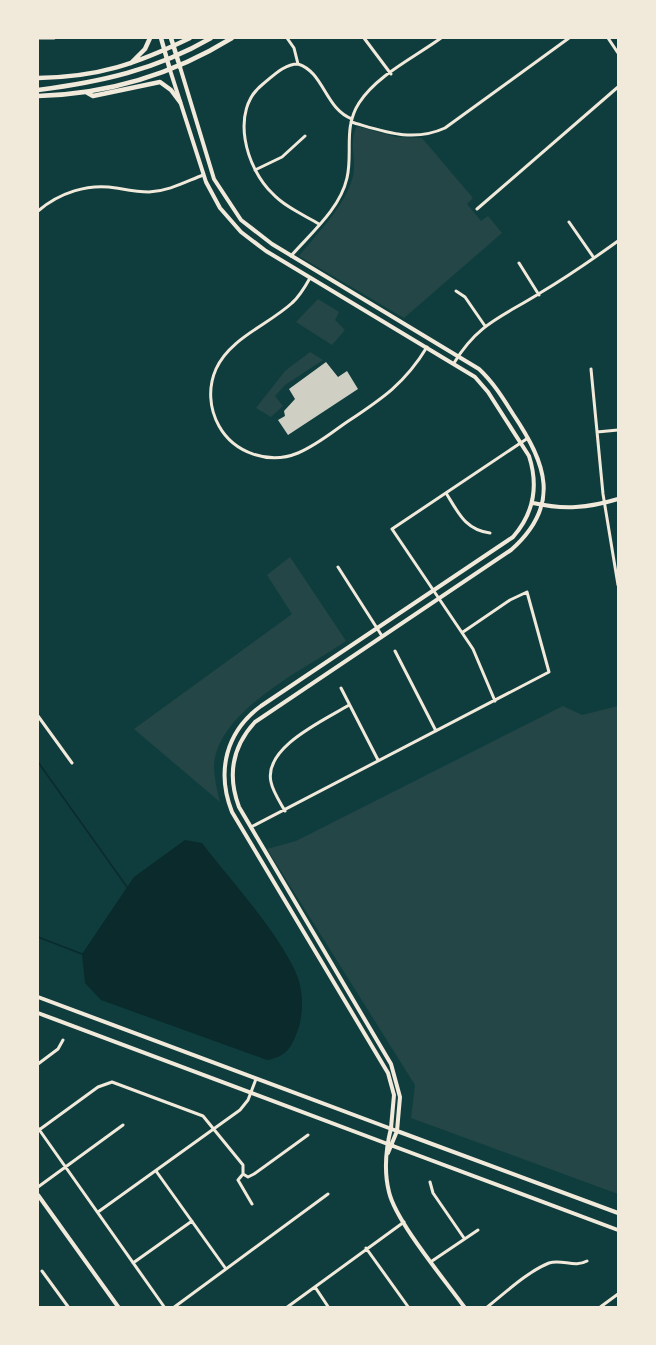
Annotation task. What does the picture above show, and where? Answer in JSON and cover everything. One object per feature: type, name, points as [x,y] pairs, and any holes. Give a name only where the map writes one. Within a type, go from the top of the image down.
[{"type":"main road","points":[[129,64],[145,50],[150,38]]},
{"type":"main road","points":[[161,38],[170,70]]},
{"type":"main road","points":[[171,38],[180,67]]},
{"type":"main road","points":[[38,78],[82,75],[129,64],[165,51],[190,38]]},
{"type":"main road","points":[[38,90],[109,80],[168,60],[211,38]]},
{"type":"main road","points":[[38,96],[86,92],[120,86],[180,67],[232,38]]},
{"type":"main road","points":[[86,92],[93,96],[159,82],[171,90],[180,102]]},
{"type":"street","points":[[38,38],[54,38]]},
{"type":"street","points":[[287,38],[295,51],[298,64]]},
{"type":"street","points":[[364,38],[392,74]]},
{"type":"street","points":[[287,263],[336,203],[345,184],[351,120],[363,98],[441,38]]},
{"type":"street","points":[[319,224],[277,198],[262,183],[255,170],[244,120],[247,103],[264,83],[287,66],[298,64],[311,72],[336,111],[351,120],[396,135],[433,133],[445,128],[569,38]]},
{"type":"street","points":[[608,38],[618,53]]},
{"type":"street","points":[[180,67],[212,171],[224,197],[241,220],[291,256],[479,369],[494,385],[529,437],[542,470],[542,505],[533,525],[517,545],[264,714],[246,732],[235,754],[232,778],[239,807],[391,1064],[400,1097],[397,1131],[393,1146],[388,1153]]},
{"type":"street","points":[[170,70],[203,175],[215,199],[234,224],[258,245],[475,377],[488,392],[529,456],[535,478],[533,502],[526,519],[513,537],[261,705],[245,719],[231,740],[224,776],[232,812],[386,1068],[394,1095],[387,1143],[389,1192],[404,1222],[465,1308]]},
{"type":"street","points":[[477,209],[618,87]]},
{"type":"street","points":[[255,170],[282,157],[305,136]]},
{"type":"street","points":[[38,211],[59,196],[83,188],[108,187],[142,192],[159,191],[212,171]]},
{"type":"street","points":[[569,222],[594,258]]},
{"type":"street","points":[[454,363],[485,326],[499,315],[539,295],[618,241]]},
{"type":"street","points":[[519,263],[539,295]]},
{"type":"street","points":[[315,270],[290,305],[234,346],[220,362],[212,382],[211,396],[215,417],[221,430],[236,445],[255,455],[276,458],[297,454],[394,390],[412,371],[432,339]]},
{"type":"street","points":[[456,291],[465,297],[485,326]]},
{"type":"street","points":[[591,369],[605,503],[618,585]]},
{"type":"street","points":[[597,432],[618,430]]},
{"type":"street","points":[[495,700],[483,677],[473,649],[463,632],[392,528],[529,437]]},
{"type":"street","points":[[446,493],[465,523],[476,531],[490,533]]},
{"type":"street","points":[[533,502],[571,509],[618,499]]},
{"type":"street","points":[[338,567],[382,637]]},
{"type":"street","points":[[251,827],[549,672],[527,592],[510,600],[463,632]]},
{"type":"street","points":[[395,651],[436,731]]},
{"type":"street","points":[[340,688],[378,760]]},
{"type":"street","points":[[285,811],[270,781],[271,765],[279,751],[350,705]]},
{"type":"street","points":[[38,716],[72,763]]},
{"type":"street","points":[[38,997],[618,1213]]},
{"type":"street","points":[[38,1013],[618,1230]]},
{"type":"street","points":[[38,1064],[58,1049],[63,1040]]},
{"type":"street","points":[[98,1212],[240,1110],[256,1079]]},
{"type":"street","points":[[165,1308],[38,1129],[98,1087],[112,1082],[196,1112],[208,1120],[243,1166],[243,1174],[238,1180],[252,1204]]},
{"type":"street","points":[[38,1187],[123,1125]]},
{"type":"street","points":[[243,1174],[248,1177],[255,1174],[308,1135]]},
{"type":"street","points":[[156,1171],[226,1269]]},
{"type":"street","points":[[430,1182],[433,1193],[464,1238]]},
{"type":"street","points":[[173,1308],[328,1194]]},
{"type":"street","points":[[38,1195],[118,1307]]},
{"type":"street","points":[[133,1263],[192,1221]]},
{"type":"street","points":[[286,1308],[404,1222]]},
{"type":"street","points":[[432,1261],[478,1230]]},
{"type":"street","points":[[366,1248],[409,1308]]},
{"type":"street","points":[[486,1308],[547,1264],[560,1262],[581,1264],[587,1261]]},
{"type":"street","points":[[42,1271],[69,1308]]},
{"type":"street","points":[[315,1287],[329,1308]]},
{"type":"street","points":[[599,1308],[618,1294]]},
{"type":"shaded area","points":[[357,126],[396,137],[422,138],[473,198],[467,204],[481,221],[488,216],[502,233],[404,318],[299,256],[338,208],[349,187],[354,170],[353,138]]},
{"type":"shaded area","points":[[318,299],[339,312],[335,320],[345,330],[332,345],[296,322]]},
{"type":"shaded area","points":[[310,352],[323,360],[285,385],[275,396],[283,406],[271,417],[256,408],[285,371]]},
{"type":"shaded area","points":[[290,557],[346,641],[266,693],[231,726],[219,745],[214,765],[220,802],[134,729],[292,614],[267,575]]},
{"type":"shaded area","points":[[563,706],[582,715],[618,706],[618,1194],[411,1118],[415,1085],[267,849],[296,841]]},
{"type":"shaded area","points":[[185,840],[202,843],[266,923],[288,957],[299,980],[302,1012],[296,1035],[286,1052],[278,1057],[267,1060],[101,1000],[85,983],[82,954],[134,877]]},
{"type":"building","points":[[326,362],[338,377],[347,371],[358,389],[288,435],[278,420],[285,416],[284,411],[295,399],[289,389]]},
{"type":"waterway","points":[[38,762],[127,887]]},
{"type":"waterway","points":[[38,937],[82,954]]}]
